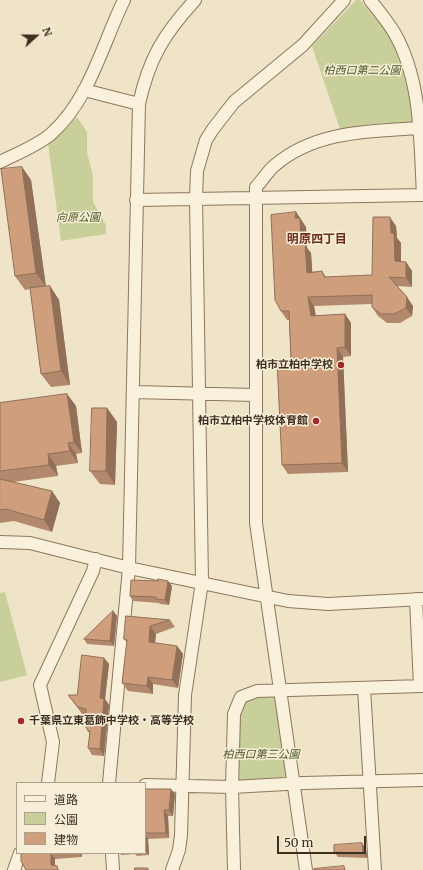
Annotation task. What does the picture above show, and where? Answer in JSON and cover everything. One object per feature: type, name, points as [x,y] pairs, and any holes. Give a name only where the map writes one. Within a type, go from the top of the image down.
[{"type":"street","points":[[0,162],[51,134],[70,111],[84,90],[103,52],[124,0]]},
{"type":"street","points":[[108,782],[129,568],[139,104],[143,82],[151,61],[165,36],[195,0]]},
{"type":"street","points":[[172,870],[179,850],[181,835],[185,695],[202,582],[196,198],[199,164],[206,140],[234,102],[303,45],[344,0]]},
{"type":"street","points":[[136,200],[423,195],[420,128],[412,81],[396,36],[386,20],[370,0]]},
{"type":"street","points":[[84,90],[139,104]]},
{"type":"street","points":[[306,870],[256,524],[256,188],[273,167],[296,151],[336,135],[420,128]]},
{"type":"street","points":[[133,392],[255,395]]},
{"type":"street","points":[[0,542],[30,543],[129,568],[266,596],[310,603],[328,604],[420,599],[422,686],[281,690],[250,693],[241,697],[236,705],[234,714],[232,787],[234,870]]},
{"type":"street","points":[[48,782],[53,742],[40,685],[92,571],[96,559]]},
{"type":"street","points":[[364,688],[375,870]]},
{"type":"street","points":[[146,785],[232,787],[423,780]]},
{"type":"street","points":[[14,870],[20,854]]},
{"type":"street","points":[[112,854],[113,870]]},
{"type":"green space","name":"柏西口第二公園","points":[[356,0],[360,0],[391,37],[406,81],[414,122],[372,124],[340,129],[312,46]]},
{"type":"green space","name":"向原公園","points":[[77,117],[87,132],[87,152],[93,176],[93,202],[106,225],[106,234],[61,241],[48,143]]},
{"type":"green space","points":[[5,592],[27,675],[0,682],[0,593]]},
{"type":"green space","name":"柏西口第三公園","points":[[272,694],[277,698],[289,775],[286,779],[240,781],[236,777],[237,714],[245,700]]},
{"type":"building","points":[[22,167],[36,273],[15,276],[1,169]]},
{"type":"building","points":[[296,212],[295,218],[300,218],[301,244],[305,244],[307,273],[322,271],[324,277],[372,275],[373,217],[390,217],[391,233],[394,234],[395,261],[406,262],[406,278],[389,277],[407,297],[406,308],[394,314],[381,314],[372,307],[372,295],[308,297],[311,316],[345,314],[345,347],[337,348],[342,463],[282,465],[277,361],[291,360],[289,311],[281,311],[275,300],[271,215]]},
{"type":"building","points":[[50,286],[61,371],[41,374],[30,288]]},
{"type":"building","points":[[67,394],[74,442],[68,443],[70,451],[48,454],[49,465],[0,471],[0,403]]},
{"type":"building","points":[[92,408],[107,408],[106,471],[90,471]]},
{"type":"building","points":[[0,479],[52,491],[44,520],[6,509],[0,510]]},
{"type":"building","points":[[158,579],[168,581],[165,600],[156,599],[156,597],[130,596],[131,580],[158,581]]},
{"type":"building","points":[[113,611],[110,641],[84,639]]},
{"type":"building","points":[[126,616],[170,620],[150,626],[149,642],[177,646],[172,680],[148,677],[147,686],[122,683],[127,640],[124,639]]},
{"type":"building","points":[[82,655],[104,658],[100,698],[104,699],[100,749],[88,748],[90,731],[88,731],[85,725],[86,709],[78,707],[68,695],[77,695]]},
{"type":"building","points":[[146,789],[171,789],[169,810],[164,810],[166,833],[146,833]]},
{"type":"building","points":[[362,843],[363,853],[334,852],[334,845]]},
{"type":"building","points":[[21,854],[51,854],[51,865],[57,866],[58,870],[26,870],[21,861]]},
{"type":"building","points":[[344,866],[345,870],[314,870],[314,869]]},
{"type":"building","points":[[135,868],[148,868],[148,870],[135,870]]},
{"type":"place","name":"柏市立柏中学校","points":[[341,365]]},
{"type":"place","name":"柏市立柏中学校体育館","points":[[316,421]]},
{"type":"place","name":"千葉県立東葛飾中学校・高等学校","points":[[21,721]]},
{"type":"district","name":"明原四丁目","points":[[317,240]]}]
